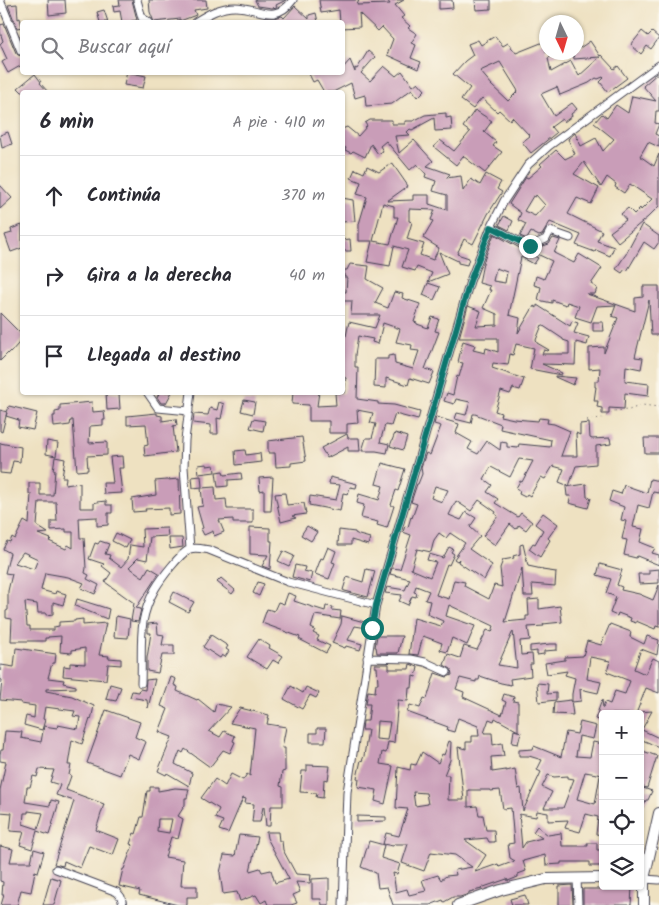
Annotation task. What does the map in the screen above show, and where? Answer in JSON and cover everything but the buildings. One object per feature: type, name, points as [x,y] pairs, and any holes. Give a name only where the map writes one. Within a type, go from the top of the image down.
[{"type":"main road","points":[[644,871],[659,813]]},
{"type":"main road","points":[[458,905],[501,890],[546,879],[599,878]]},
{"type":"main road","points":[[643,890],[644,905]]},
{"type":"street","points":[[0,0],[20,50]]},
{"type":"street","points":[[137,0],[142,18],[146,20]]},
{"type":"street","points":[[198,20],[214,10],[236,3],[269,14],[278,13],[288,7],[293,0]]},
{"type":"street","points":[[343,905],[347,792],[376,605],[470,281],[491,227],[504,200],[528,166],[549,146],[659,66]]},
{"type":"street","points":[[491,227],[509,235],[516,241],[530,246],[546,239],[550,231],[570,238]]},
{"type":"street","points":[[149,395],[158,408],[189,411]]},
{"type":"street","points":[[190,549],[184,467],[191,395]]},
{"type":"street","points":[[142,683],[143,622],[148,607],[155,589],[165,575],[181,556],[190,549],[201,548],[209,550],[288,582],[376,605]]},
{"type":"street","points":[[367,658],[411,659],[425,662],[447,672]]},
{"type":"street","points":[[56,869],[117,892],[121,897],[123,905]]},
{"type":"street","points":[[577,878],[578,905]]},
{"type":"street","points":[[644,879],[659,880]]},
{"type":"path","points":[[587,420],[609,416],[612,412],[629,410],[642,405],[659,407]]},
{"type":"route","points":[[372,628],[376,605],[435,397],[470,281],[491,227],[509,235],[516,241],[530,246]]}]
